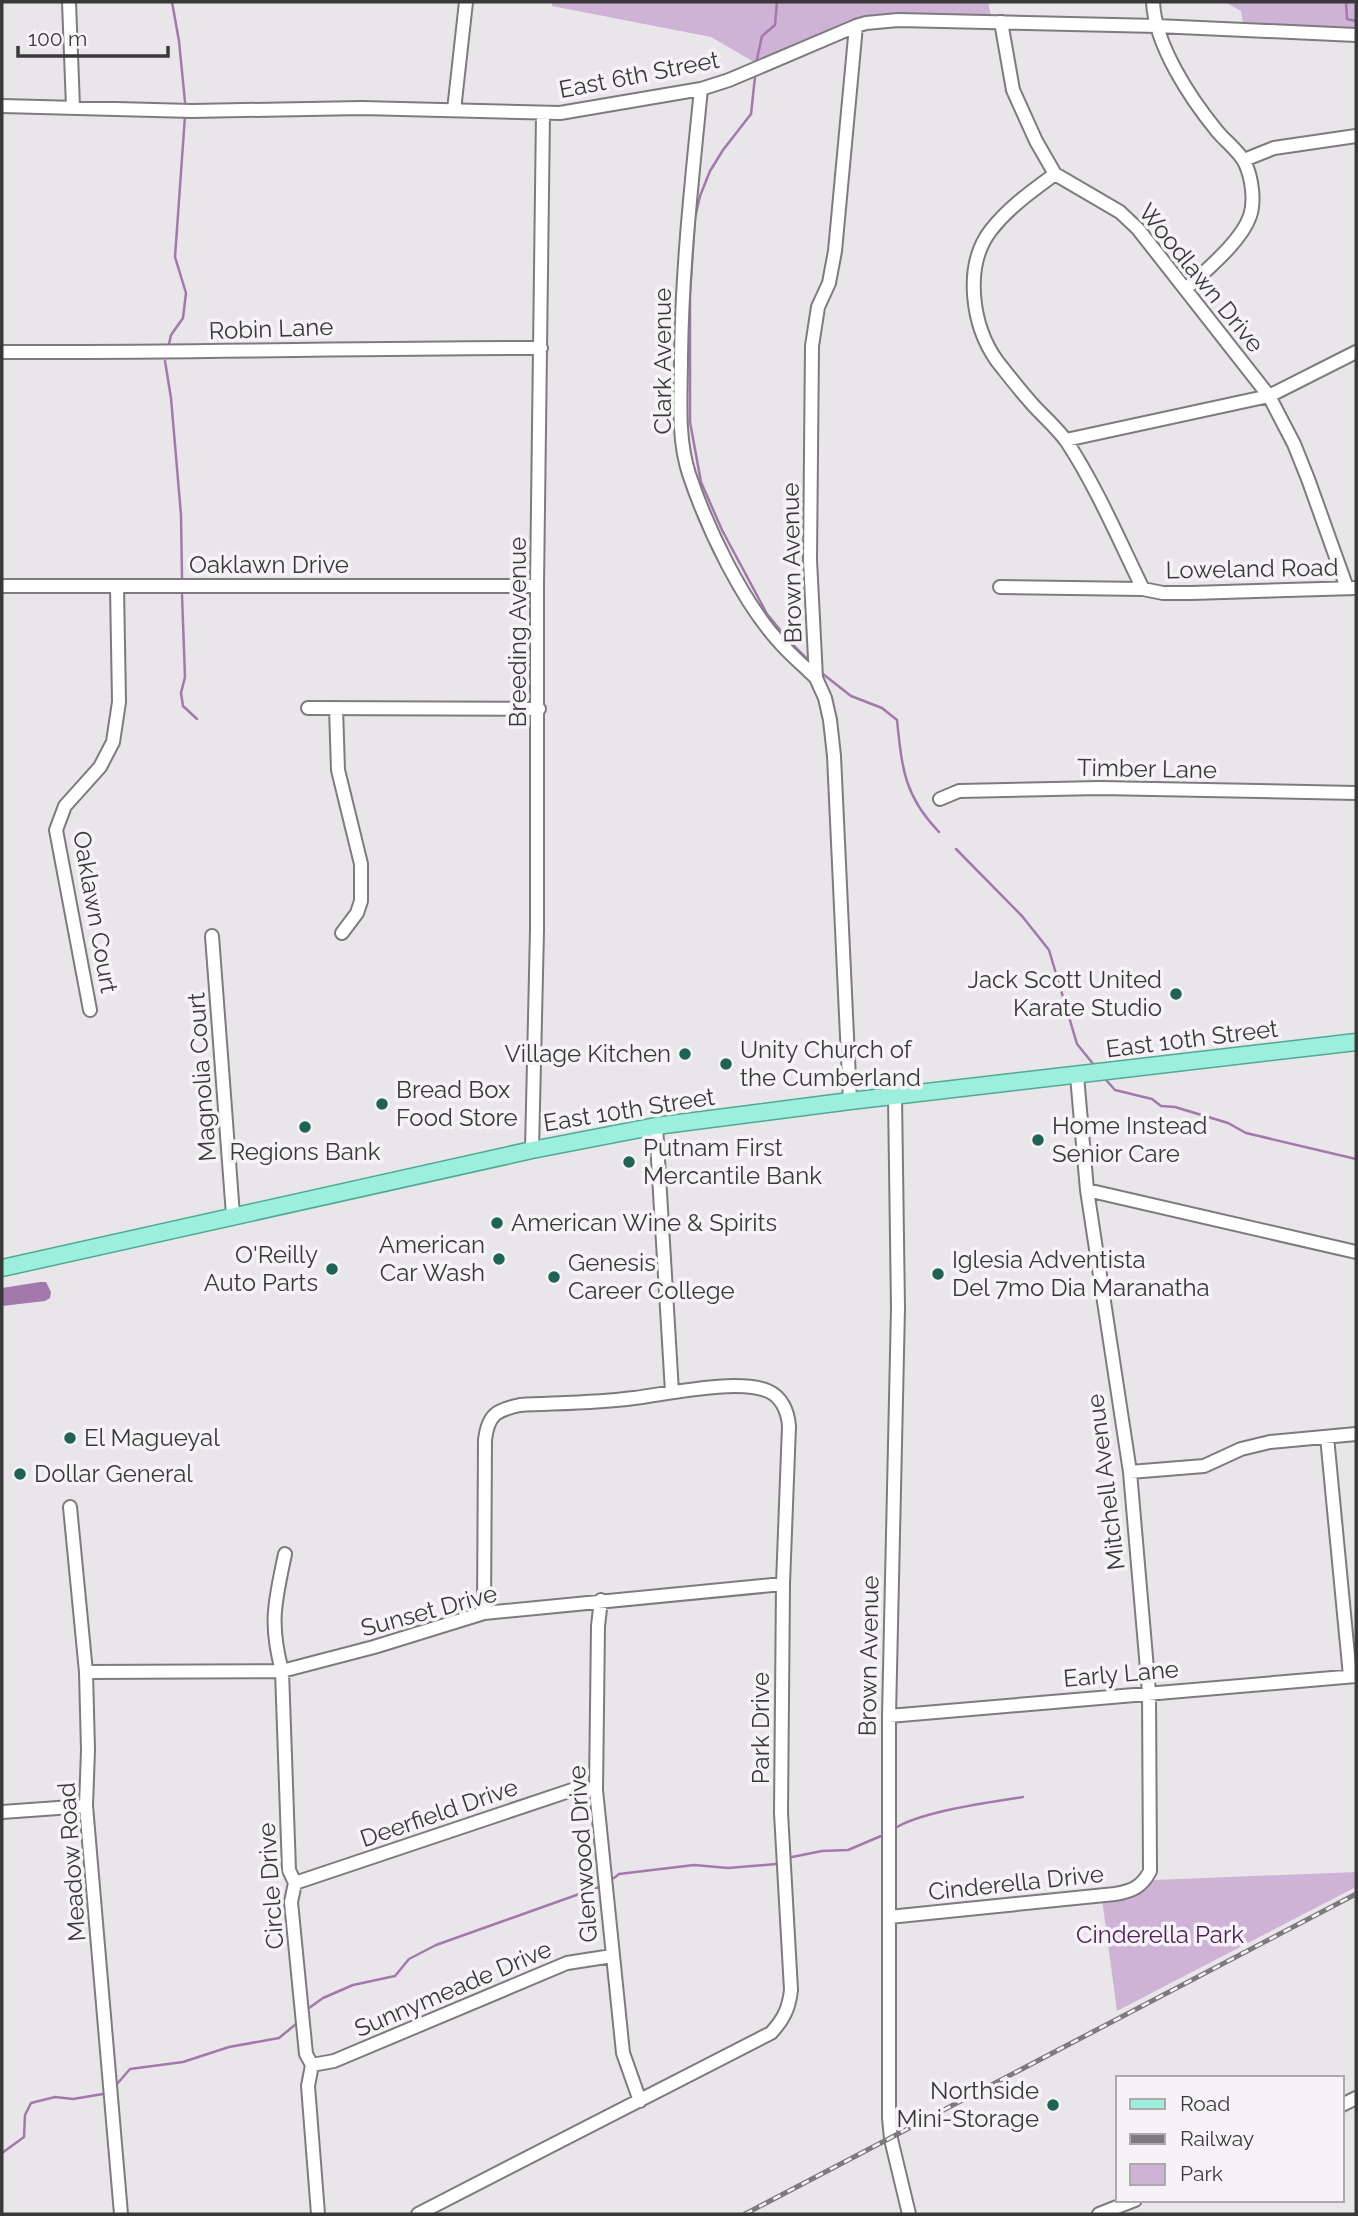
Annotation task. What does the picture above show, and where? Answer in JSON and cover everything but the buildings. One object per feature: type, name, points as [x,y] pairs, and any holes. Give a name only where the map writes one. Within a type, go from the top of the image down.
[{"type":"main road","name":"East 10th Street","points":[[2,1268],[532,1150],[656,1126],[1356,1042]]},
{"type":"street","points":[[69,2],[73,107]]},
{"type":"street","points":[[454,110],[466,2]]},
{"type":"street","points":[[1153,2],[1157,26],[1172,63],[1197,107],[1244,160],[1252,189],[1250,218],[1235,240],[1186,289]]},
{"type":"street","name":"East 6th Street","points":[[2,106],[192,111],[362,108],[559,113],[701,89],[729,80],[856,26],[898,20],[1356,34]]},
{"type":"street","name":"Woodlawn Drive","points":[[1001,22],[1013,90],[1036,141],[1055,174],[1120,212],[1138,229],[1269,396],[1294,444],[1351,588]]},
{"type":"street","name":"Brown Avenue","points":[[850,1101],[834,757],[825,698],[816,678],[810,560],[813,346],[818,307],[829,283],[835,251],[856,26]]},
{"type":"street","name":"Clark Avenue","points":[[701,89],[684,245],[681,434],[689,472],[727,562],[752,605],[781,644],[816,678]]},
{"type":"street","name":"Breeding Avenue","points":[[532,1150],[537,930],[537,586],[543,113]]},
{"type":"street","points":[[1244,160],[1273,148],[1356,136]]},
{"type":"street","name":"Loweland Road","points":[[1055,174],[1009,208],[988,233],[974,276],[975,306],[981,334],[996,359],[1066,440],[1143,589],[1163,593],[1191,593],[1351,588]]},
{"type":"street","name":"Robin Lane","points":[[2,352],[174,353],[348,348],[541,348]]},
{"type":"street","points":[[1066,440],[1269,396],[1356,352]]},
{"type":"street","name":"Oaklawn Drive","points":[[2,586],[537,586]]},
{"type":"street","name":"Oaklawn Court","points":[[90,1010],[56,830],[65,806],[100,767],[113,742],[118,702],[117,587]]},
{"type":"street","points":[[1000,587],[1143,589]]},
{"type":"street","points":[[308,708],[539,709]]},
{"type":"street","points":[[336,708],[338,770],[361,864],[362,901],[357,913],[342,933]]},
{"type":"street","name":"Timber Lane","points":[[940,799],[959,791],[1101,788],[1356,793]]},
{"type":"street","name":"Magnolia Court","points":[[212,936],[233,1215]]},
{"type":"street","name":"Mitchell Avenue","points":[[1077,1076],[1087,1190],[1129,1472],[1149,1692],[1151,1860],[1150,1871],[1144,1883]]},
{"type":"street","name":"Brown Avenue","points":[[895,1096],[898,1308],[889,1716],[889,2118],[891,2138],[909,2214]]},
{"type":"street","points":[[484,1613],[485,1440],[487,1426],[493,1415],[520,1405],[634,1398],[672,1392],[656,1126]]},
{"type":"street","points":[[1087,1190],[1356,1252]]},
{"type":"street","name":"Park Drive","points":[[418,2214],[771,2034],[789,2007],[791,1990],[781,1813],[788,1413],[781,1401],[771,1392],[750,1386],[672,1392]]},
{"type":"street","points":[[1129,1472],[1204,1466],[1241,1449],[1270,1442],[1356,1434]]},
{"type":"street","points":[[1327,1437],[1353,1676]]},
{"type":"street","name":"Meadow Road","points":[[70,1507],[86,1672],[86,1807],[121,2214]]},
{"type":"street","name":"Circle Drive","points":[[285,1554],[273,1621],[274,1643],[282,1671],[289,1870],[295,1883],[291,1902],[306,2054],[312,2065],[308,2086],[318,2214]]},
{"type":"street","name":"Sunset Drive","points":[[86,1672],[282,1671],[374,1647],[484,1613],[783,1584]]},
{"type":"street","name":"Glenwood Drive","points":[[601,1600],[598,1626],[596,1790],[623,2053],[640,2101]]},
{"type":"street","name":"Early Lane","points":[[889,1716],[1353,1676]]},
{"type":"street","name":"Deerfield Drive","points":[[295,1883],[578,1788],[596,1790]]},
{"type":"street","points":[[2,1812],[86,1807]]},
{"type":"street","name":"Cinderella Drive","points":[[889,1917],[1115,1895],[1131,1891],[1144,1883]]},
{"type":"street","name":"Sunnymeade Drive","points":[[312,2065],[334,2061],[567,1964],[612,1956]]},
{"type":"street","points":[[1099,2214],[1130,2202]]},
{"type":"green space","points":[[552,2],[988,2],[991,16],[849,23],[754,62],[711,37],[552,6]]},
{"type":"green space","points":[[1225,2],[1356,2],[1356,29],[1243,23],[1241,11]]},
{"type":"green space","name":"Cinderella Park","points":[[1356,1872],[1356,1887],[1117,2011],[1102,1899],[1137,1893],[1154,1880]]},
{"type":"shaded area","points":[[46,1282],[51,1292],[50,1298],[45,1301],[2,1306],[2,1288]]},
{"type":"waterway","points":[[172,2],[185,102]]},
{"type":"waterway","points":[[757,59],[762,36],[775,25],[777,2]]},
{"type":"waterway","points":[[1346,2],[1347,19],[1356,21]]},
{"type":"waterway","points":[[755,77],[751,114],[710,171],[695,218],[690,294],[690,422],[701,482],[722,530],[767,614],[807,659]]},
{"type":"waterway","points":[[169,344],[171,335],[183,318],[186,293],[175,257],[185,116]]},
{"type":"waterway","points":[[165,361],[171,398],[181,515],[182,578]]},
{"type":"waterway","points":[[182,595],[185,677],[181,693],[183,706],[197,719]]},
{"type":"waterway","points":[[823,674],[851,696],[882,708],[897,720],[907,780],[918,806],[939,832]]},
{"type":"waterway","points":[[956,849],[1022,916],[1049,950],[1077,1044],[1094,1065]]},
{"type":"waterway","points":[[1107,1081],[1115,1090],[1152,1099],[1161,1106],[1175,1107],[1228,1123],[1246,1133],[1356,1159]]},
{"type":"waterway","points":[[897,1827],[940,1812],[1023,1797]]},
{"type":"waterway","points":[[792,1857],[822,1851],[848,1850],[881,1836]]},
{"type":"waterway","points":[[614,1878],[619,1874],[694,1865],[728,1868],[776,1864]]},
{"type":"waterway","points":[[309,2008],[323,1998],[353,1985],[395,1976],[409,1959],[436,1945],[599,1887]]},
{"type":"waterway","points":[[117,2084],[130,2069],[183,2062],[229,2047],[279,2038],[296,2024]]},
{"type":"waterway","points":[[2,2153],[24,2137],[25,2115],[31,2103],[55,2097],[73,2099],[103,2094]]},
{"type":"railway","points":[[745,2214],[1356,1894]]},
{"type":"place","name":"Jack Scott United Karate Studio","points":[[1176,994]]},
{"type":"place","name":"Village Kitchen","points":[[685,1054]]},
{"type":"place","name":"Unity Church of the Cumberland","points":[[726,1064]]},
{"type":"place","name":"Bread Box Food Store","points":[[382,1104]]},
{"type":"place","name":"Regions Bank","points":[[305,1127]]},
{"type":"place","name":"Home Instead Senior Care","points":[[1038,1140]]},
{"type":"place","name":"Putnam First Mercantile Bank","points":[[629,1162]]},
{"type":"place","name":"American Wine & Spirits","points":[[497,1223]]},
{"type":"place","name":"American Car Wash","points":[[499,1259]]},
{"type":"place","name":"O'Reilly Auto Parts","points":[[332,1269]]},
{"type":"place","name":"Iglesia Adventista Del 7mo Dia Maranatha","points":[[938,1274]]},
{"type":"place","name":"Genesis Career College","points":[[554,1277]]},
{"type":"place","name":"El Magueyal","points":[[70,1438]]},
{"type":"place","name":"Dollar General","points":[[20,1474]]},
{"type":"place","name":"Northside Mini-Storage","points":[[1053,2105]]}]
